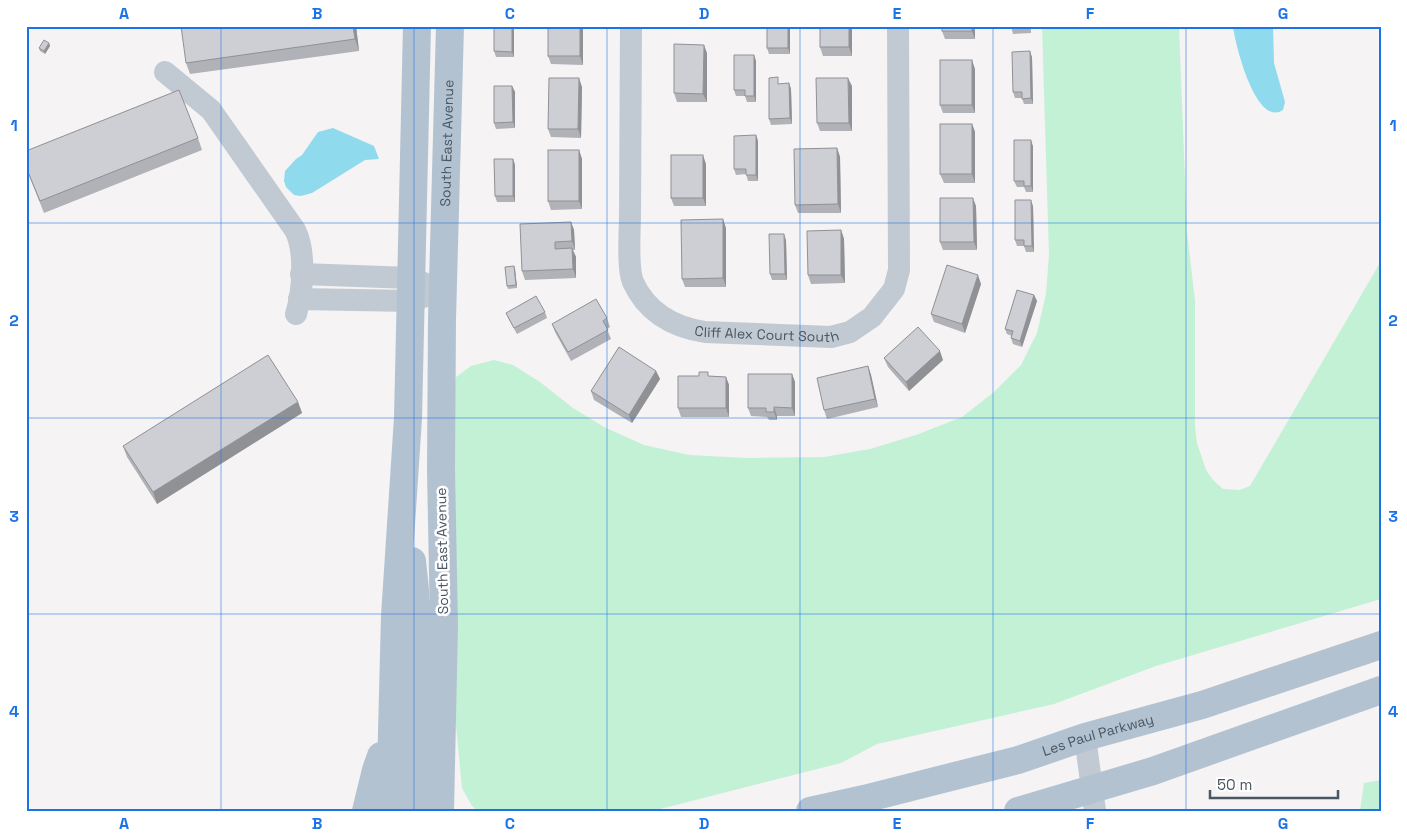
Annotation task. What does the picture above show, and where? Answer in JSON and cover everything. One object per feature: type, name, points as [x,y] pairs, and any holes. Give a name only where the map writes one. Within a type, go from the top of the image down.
[{"type":"main road","points":[[390,811],[395,616],[408,418],[417,26]]},
{"type":"main road","name":"South East Avenue","points":[[440,811],[444,626],[441,469],[443,290],[450,26]]},
{"type":"main road","points":[[403,487],[418,638],[420,691],[417,811]]},
{"type":"main road","name":"Les Paul Parkway","points":[[810,811],[1018,760],[1085,737],[1202,705],[1381,645]]},
{"type":"main road","points":[[1018,811],[1094,800],[1180,762],[1381,690]]},
{"type":"main road","points":[[366,811],[378,762],[391,743]]},
{"type":"main road","points":[[441,762],[455,811]]},
{"type":"main road","points":[[847,811],[901,790]]},
{"type":"street","name":"Cliff Alex Court South","points":[[631,26],[630,241],[632,280],[637,290],[655,312],[665,320],[686,329],[705,332],[831,337],[850,332],[872,317],[894,289],[899,270],[898,26]]},
{"type":"street","points":[[165,72],[211,110],[295,230],[300,239],[302,249],[297,307],[411,289]]},
{"type":"street","points":[[301,274],[411,289],[443,290]]},
{"type":"street","points":[[1085,737],[1094,800]]},
{"type":"green space","points":[[1042,26],[1179,26],[1187,232],[1195,301],[1195,427],[1197,443],[1206,470],[1223,489],[1240,490],[1250,486],[1381,261],[1381,599],[1156,666],[1054,704],[877,744],[841,763],[660,809],[651,811],[478,811],[472,806],[462,788],[453,694],[453,396],[456,377],[471,366],[494,360],[513,365],[540,382],[573,408],[604,427],[644,445],[689,455],[747,458],[824,457],[870,449],[916,435],[962,417],[994,392],[1021,365],[1037,333],[1046,294],[1049,255]]},
{"type":"green space","points":[[1381,780],[1381,811],[1360,811],[1364,783]]},
{"type":"water","points":[[1233,26],[1273,26],[1274,63],[1285,102],[1283,110],[1273,112],[1264,107],[1256,96],[1243,65]]},
{"type":"water","points":[[333,128],[374,146],[379,159],[365,160],[312,193],[301,196],[294,195],[286,187],[284,181],[285,171],[302,155],[318,132]]},
{"type":"building","points":[[181,26],[353,26],[355,39],[186,63]]},
{"type":"building","points":[[494,26],[512,26],[512,52],[494,51]]},
{"type":"building","points":[[548,26],[580,26],[580,56],[548,56]]},
{"type":"building","points":[[767,26],[788,26],[788,48],[767,48]]},
{"type":"building","points":[[820,26],[849,26],[849,47],[820,47]]},
{"type":"building","points":[[942,26],[972,26],[972,31],[942,31]]},
{"type":"building","points":[[1011,26],[1029,26],[1029,27],[1011,28]]},
{"type":"building","points":[[44,40],[49,43],[44,51],[39,48]]},
{"type":"building","points":[[674,44],[704,45],[703,94],[674,93]]},
{"type":"building","points":[[1030,51],[1031,98],[1022,99],[1022,92],[1013,92],[1012,52]]},
{"type":"building","points":[[734,55],[754,55],[754,96],[745,96],[745,90],[734,90]]},
{"type":"building","points":[[940,60],[972,60],[972,105],[940,105]]},
{"type":"building","points":[[778,77],[778,84],[789,83],[790,118],[769,119],[769,78]]},
{"type":"building","points":[[549,78],[579,78],[578,129],[548,129]]},
{"type":"building","points":[[816,78],[848,78],[849,123],[817,123]]},
{"type":"building","points":[[494,86],[512,86],[513,122],[494,123]]},
{"type":"building","points":[[179,90],[198,138],[40,201],[26,167],[26,151]]},
{"type":"building","points":[[940,124],[972,124],[972,174],[940,174]]},
{"type":"building","points":[[756,135],[756,175],[746,175],[746,169],[734,169],[734,136]]},
{"type":"building","points":[[1014,140],[1031,140],[1031,186],[1024,186],[1024,181],[1014,181]]},
{"type":"building","points":[[837,148],[838,204],[795,205],[794,149]]},
{"type":"building","points":[[548,150],[579,150],[579,201],[548,201]]},
{"type":"building","points":[[671,155],[703,155],[703,198],[671,198]]},
{"type":"building","points":[[494,159],[513,159],[513,196],[495,196]]},
{"type":"building","points":[[940,198],[973,198],[974,242],[940,242]]},
{"type":"building","points":[[1015,200],[1031,200],[1032,246],[1024,246],[1024,240],[1015,240]]},
{"type":"building","points":[[723,219],[723,278],[682,279],[681,220]]},
{"type":"building","points":[[571,222],[572,241],[555,242],[555,249],[572,248],[573,269],[522,271],[520,224]]},
{"type":"building","points":[[841,230],[841,275],[808,275],[807,231]]},
{"type":"building","points":[[769,234],[784,234],[785,274],[770,274]]},
{"type":"building","points":[[947,265],[978,275],[962,324],[931,314]]},
{"type":"building","points":[[514,266],[516,285],[507,286],[505,267]]},
{"type":"building","points":[[1017,290],[1034,295],[1020,341],[1011,338],[1013,331],[1005,329]]},
{"type":"building","points":[[536,296],[545,312],[514,328],[506,313]]},
{"type":"building","points":[[596,299],[607,318],[603,321],[608,330],[568,352],[552,324]]},
{"type":"building","points":[[918,327],[940,351],[906,382],[884,358]]},
{"type":"building","points":[[619,347],[656,371],[629,415],[591,391]]},
{"type":"building","points":[[268,355],[298,402],[153,492],[123,446]]},
{"type":"building","points":[[868,366],[875,399],[824,410],[817,378]]},
{"type":"building","points":[[699,372],[708,372],[708,376],[726,377],[726,408],[678,408],[678,376],[699,376]]},
{"type":"building","points":[[748,374],[792,374],[792,408],[774,407],[774,412],[766,412],[766,408],[748,408]]}]
